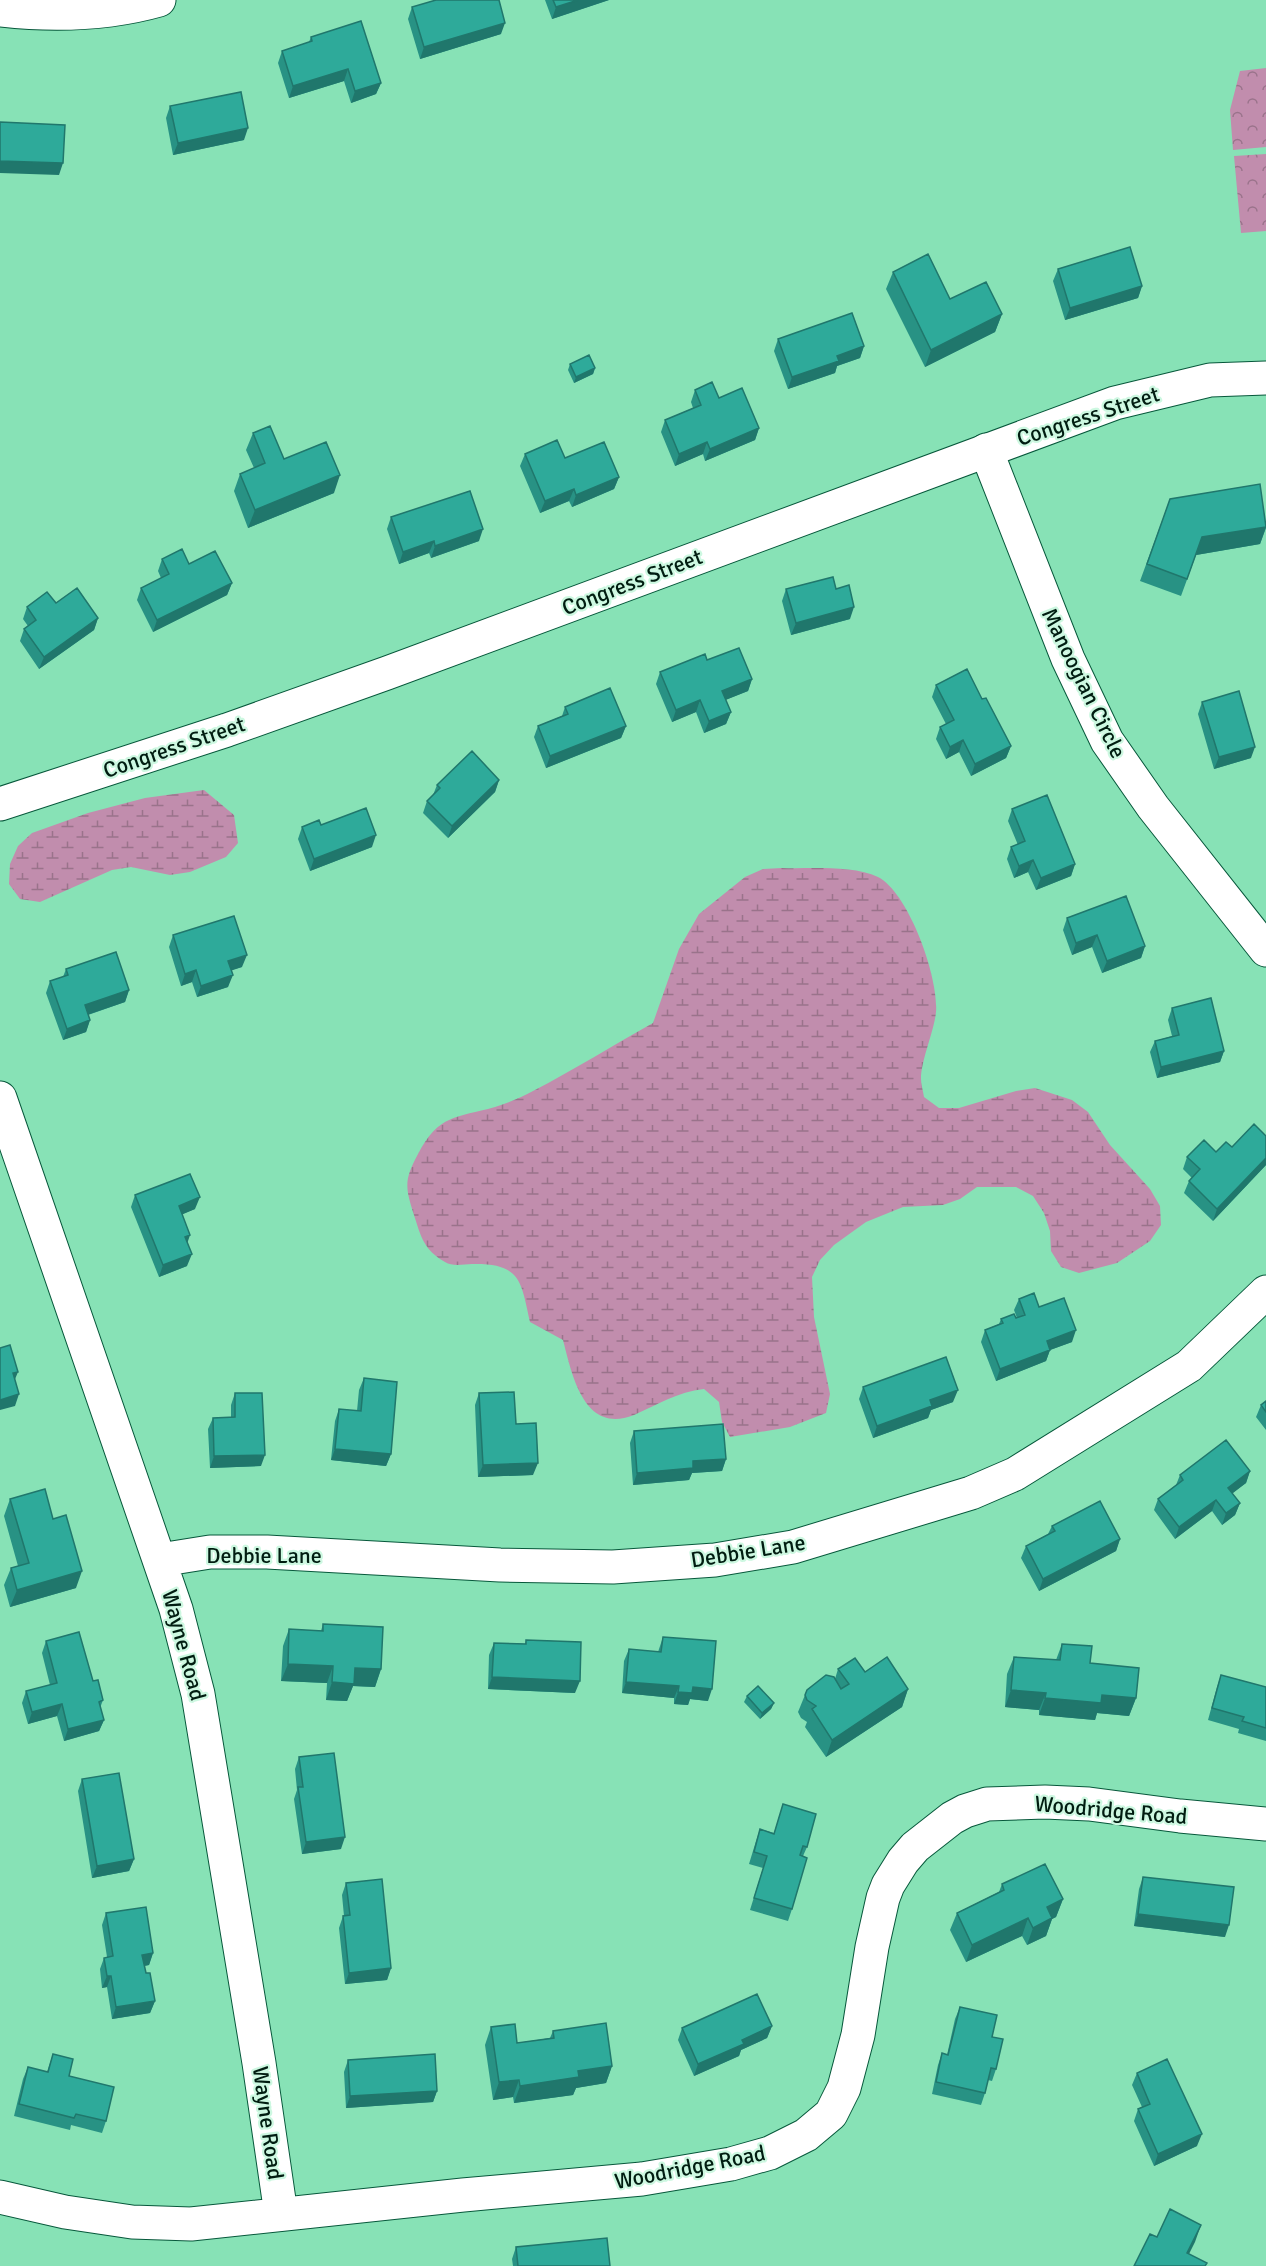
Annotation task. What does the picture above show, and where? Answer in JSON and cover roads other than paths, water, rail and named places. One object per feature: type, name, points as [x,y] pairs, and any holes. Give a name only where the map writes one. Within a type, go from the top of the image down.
[{"type":"street","points":[[0,10],[35,14],[98,13],[159,0]]},
{"type":"street","name":"Congress Street","points":[[0,804],[205,737],[387,673],[1115,403],[1210,380],[1266,378]]},
{"type":"street","name":"Manoogian Circle","points":[[986,450],[1068,659],[1107,741],[1153,807],[1266,950]]},
{"type":"street","name":"Wayne Road","points":[[0,1098],[160,1560],[176,1609],[198,1694],[259,2062],[281,2214]]},
{"type":"street","name":"Debbie Lane","points":[[160,1560],[210,1552],[267,1552],[500,1565],[613,1567],[715,1560],[793,1547],[971,1493],[1015,1474],[1189,1366],[1266,1292]]},
{"type":"street","name":"Woodridge Road","points":[[0,2197],[64,2212],[132,2222],[191,2224],[642,2179],[731,2164],[770,2153],[806,2135],[831,2114],[844,2088],[858,2035],[872,1947],[885,1892],[895,1873],[915,1847],[952,1818],[987,1804],[1045,1802],[1089,1804],[1266,1824]]}]
